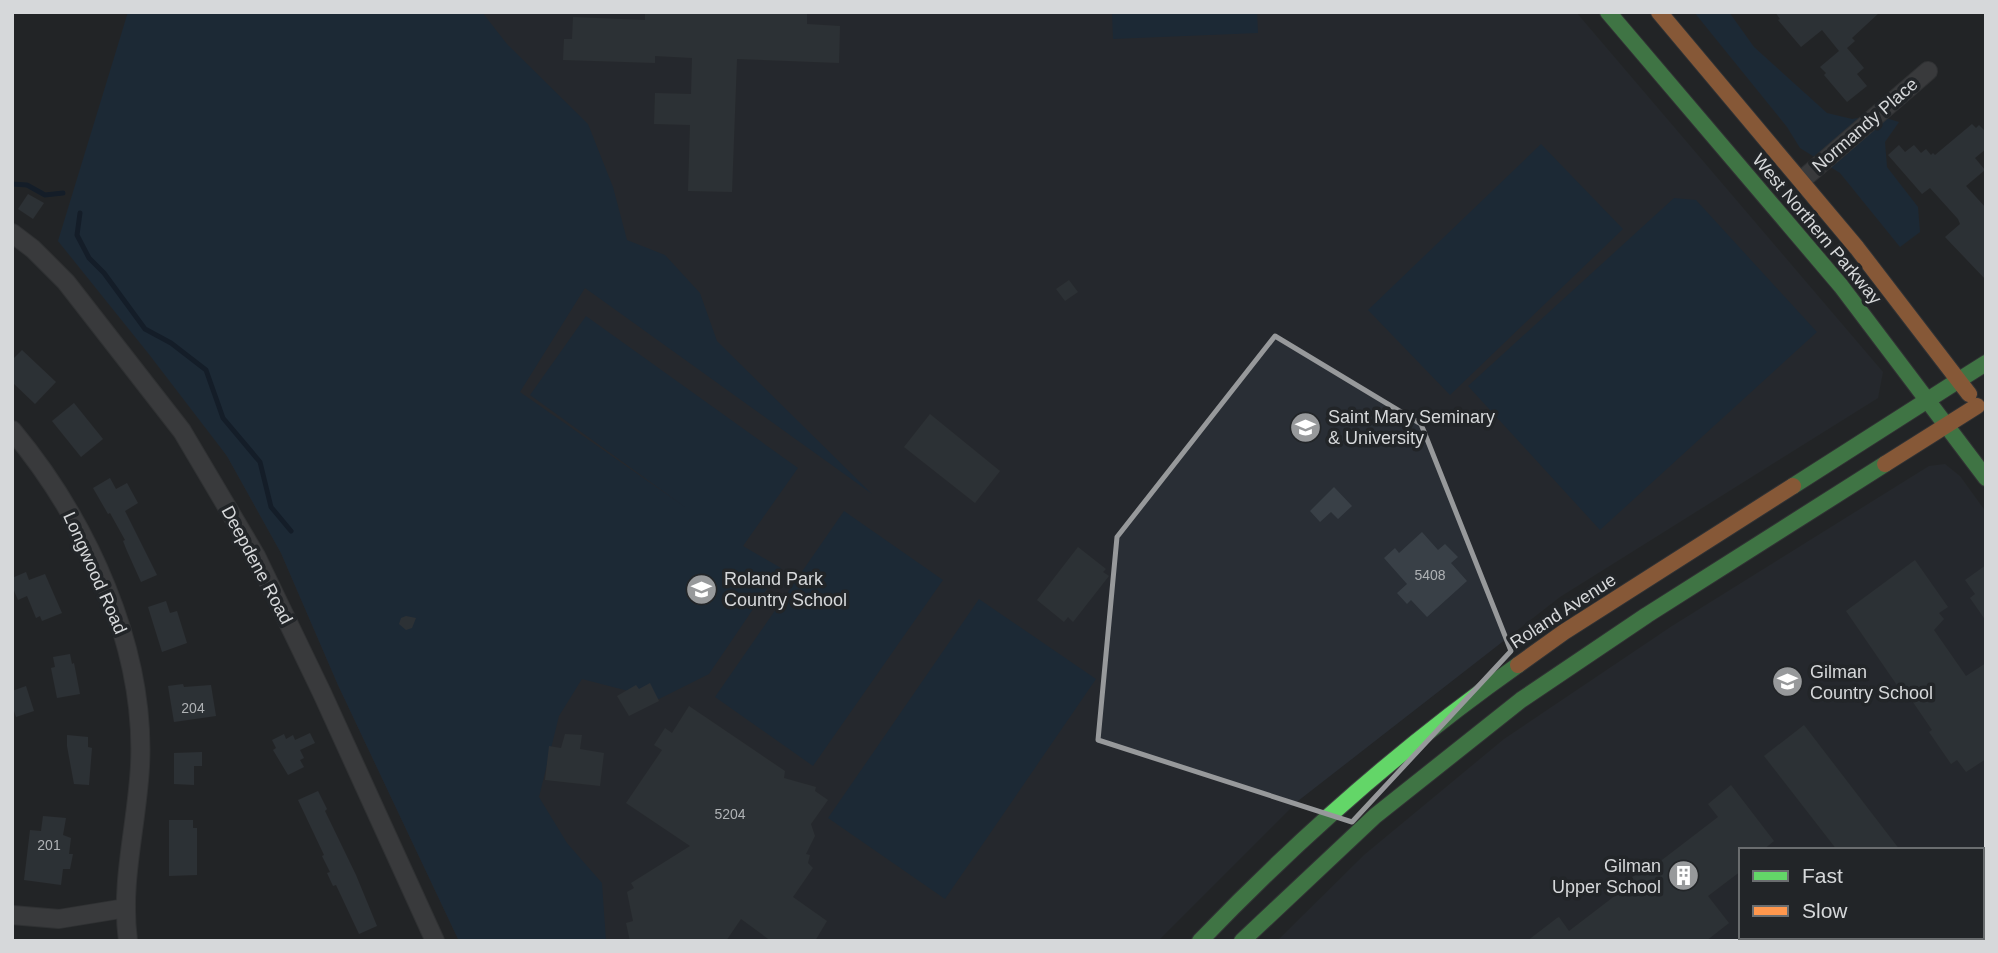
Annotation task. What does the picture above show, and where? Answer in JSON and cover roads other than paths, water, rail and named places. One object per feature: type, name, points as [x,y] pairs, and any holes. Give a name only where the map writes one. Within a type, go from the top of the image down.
[{"type":"main road","name":"West Northern Parkway","points":[[1608,12],[1841,286],[1986,478]]},
{"type":"main road","name":"West Northern Parkway","points":[[1659,12],[1803,179],[1983,408]]},
{"type":"main road","name":"Roland Avenue","points":[[1200,941],[1256,883],[1354,792],[1483,689],[1564,632],[1986,363]]},
{"type":"main road","points":[[1242,941],[1375,816],[1521,700],[1636,622],[1947,425],[1983,408]]},
{"type":"street","name":"Normandy Place","points":[[1803,179],[1928,71]]},
{"type":"street","name":"Deepdene Road","points":[[12,233],[33,249],[66,282],[182,431],[256,556],[322,692],[435,941]]},
{"type":"street","name":"Longwood Road","points":[[12,430],[53,484],[81,536],[114,608],[133,669],[141,718],[140,768],[127,880],[128,941]]},
{"type":"street","points":[[12,915],[59,919],[126,908]]},
{"type":"waterway","points":[[12,184],[27,185],[45,195],[63,193]]},
{"type":"waterway","points":[[80,213],[77,235],[89,258],[104,273],[145,329],[171,343],[206,370],[223,418],[260,462],[271,507],[291,531]]},
{"type":"place","name":"Saint Mary Seminary & University","points":[[1305,427]]},
{"type":"place","name":"Roland Park Country School","points":[[701,589]]},
{"type":"place","name":"Gilman Country School","points":[[1787,682]]},
{"type":"place","name":"Gilman Upper School","points":[[1684,876]]}]
